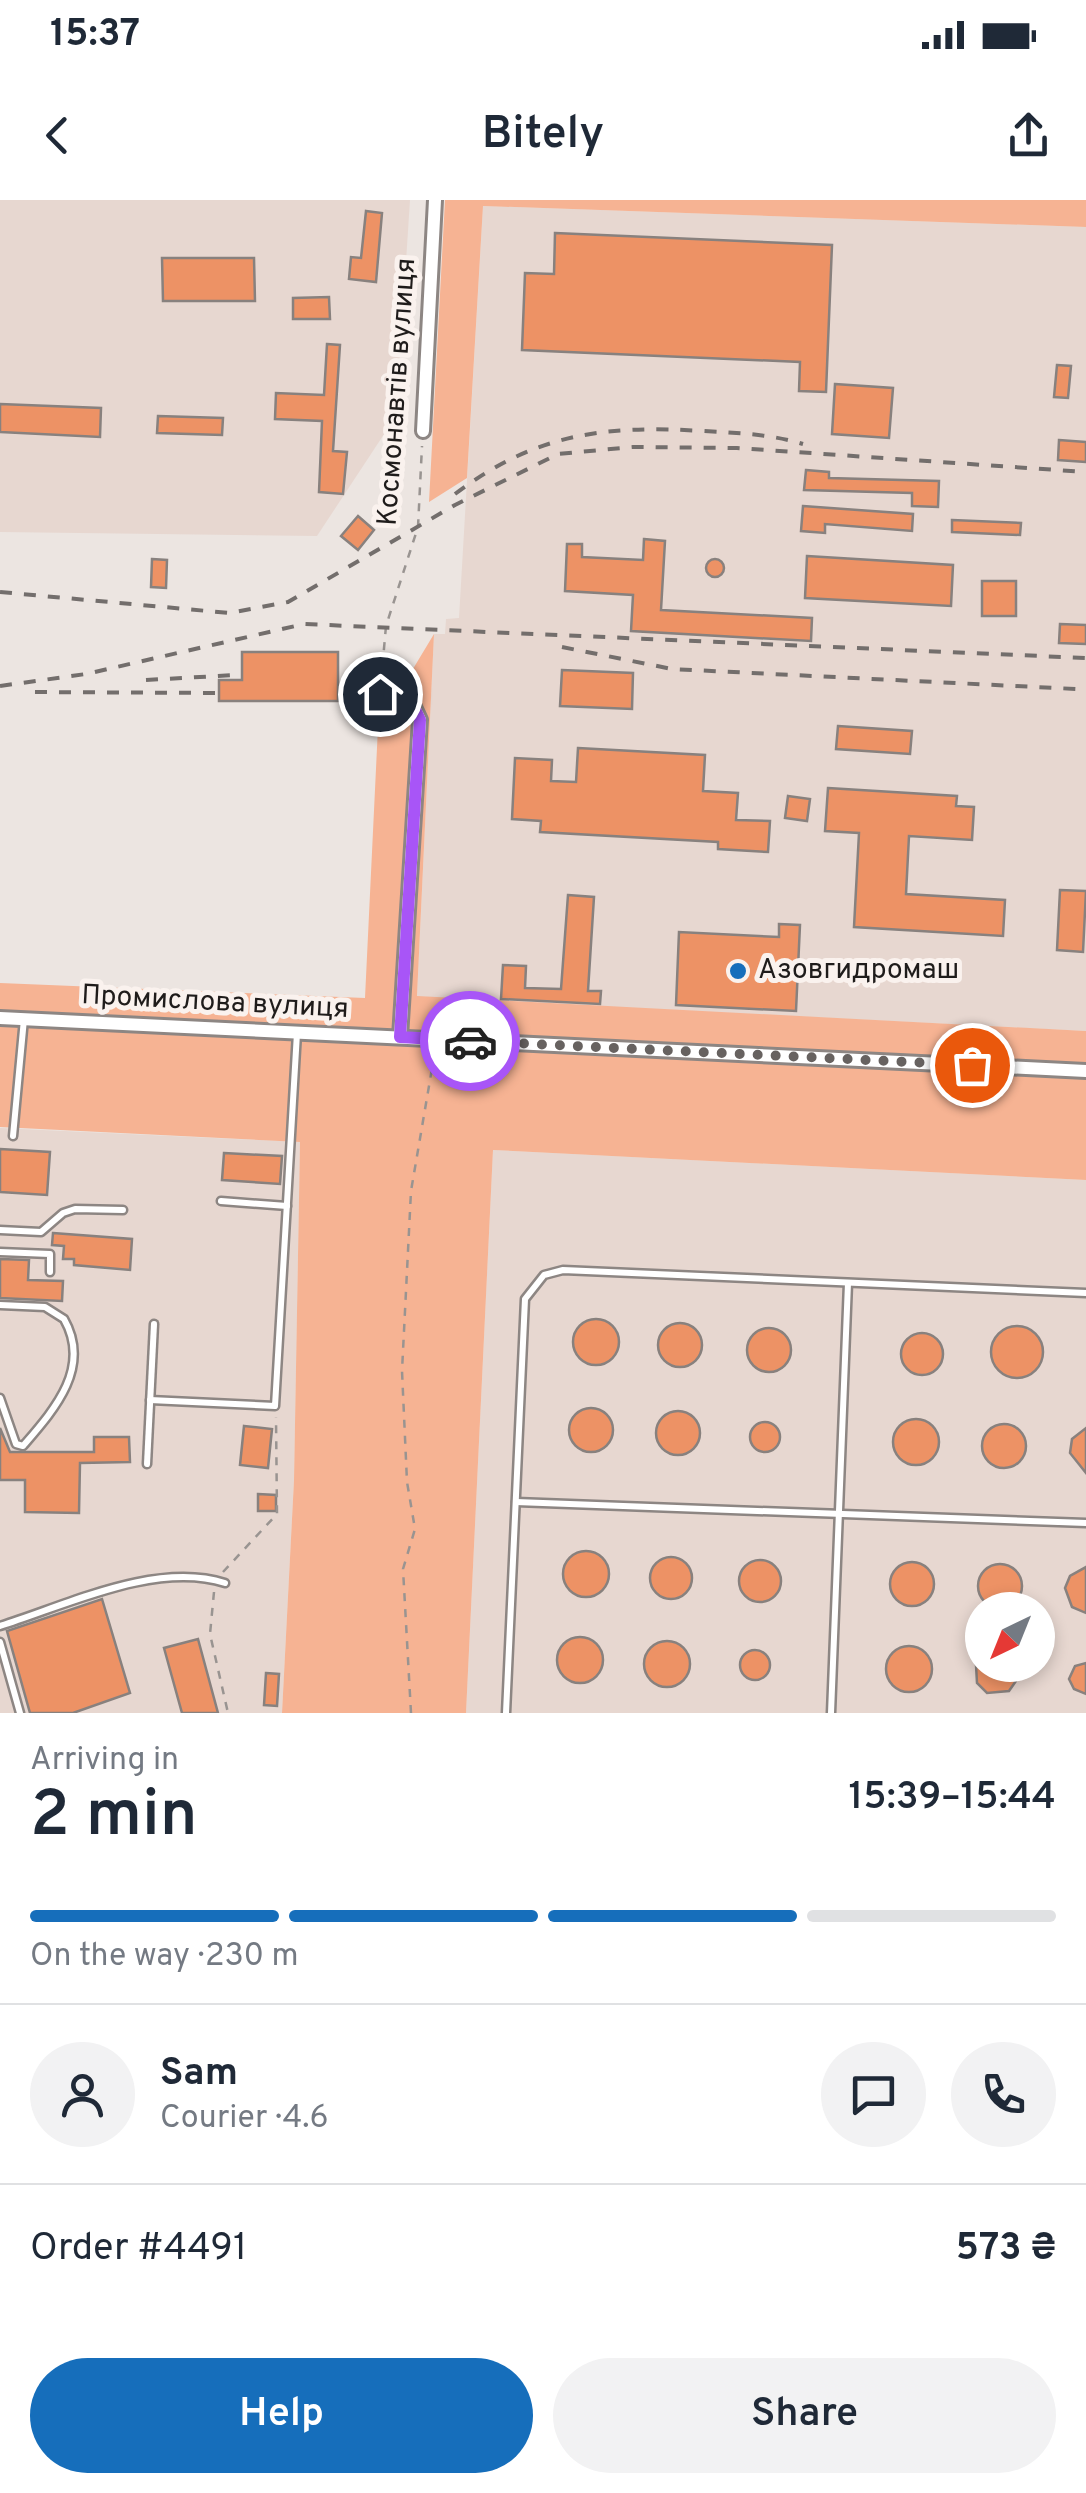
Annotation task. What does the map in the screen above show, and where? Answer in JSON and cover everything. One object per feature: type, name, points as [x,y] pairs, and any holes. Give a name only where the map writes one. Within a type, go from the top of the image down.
[{"type":"street","name":"Космонавтів вулиця","points":[[423,431],[435,200]]},
{"type":"street","points":[[380,694],[414,707],[420,720],[400,1037]]},
{"type":"street","name":"Промислова вулиця","points":[[0,1018],[1086,1071]]},
{"type":"lane","points":[[13,1136],[24,1019]]},
{"type":"lane","points":[[150,1400],[275,1406],[297,1032]]},
{"type":"lane","points":[[221,1202],[287,1206]]},
{"type":"lane","points":[[0,1230],[42,1232],[75,1209],[123,1210]]},
{"type":"lane","points":[[0,1252],[50,1254],[50,1272]]},
{"type":"lane","points":[[506,1713],[525,1299],[544,1275],[563,1270],[1086,1294]]},
{"type":"lane","points":[[831,1713],[848,1282]]},
{"type":"lane","points":[[0,1305],[45,1307],[72,1333],[74,1350],[72,1376],[60,1403],[23,1446],[16,1444],[0,1398]]},
{"type":"lane","points":[[147,1464],[154,1324]]},
{"type":"lane","points":[[516,1502],[1086,1522]]},
{"type":"lane","points":[[0,1626],[162,1576],[225,1583]]},
{"type":"lane","points":[[0,1642],[20,1713]]},
{"type":"path","name":"Космонавтів вулиця","points":[[380,694],[386,626],[418,527],[423,431]]},
{"type":"path","points":[[411,1713],[404,1570],[415,1530],[407,1482],[402,1371],[411,1191],[437,1039]]},
{"type":"path","points":[[228,1713],[210,1634],[216,1580],[277,1514],[275,1406]]},
{"type":"shaded area","points":[[0,200],[410,200],[396,416],[317,536],[0,532]]},
{"type":"shaded area","points":[[445,200],[1086,200],[1086,227],[483,206],[467,478],[429,502]]},
{"type":"shaded area","points":[[483,206],[1086,227],[1086,1031],[417,997],[434,634],[445,634],[446,619],[459,618]]},
{"type":"shaded area","points":[[434,634],[417,996],[1086,1031],[1086,1180],[493,1150],[466,1713],[282,1713],[294,1480],[300,1142],[0,1127],[0,983],[365,998],[378,727]]},
{"type":"shaded area","points":[[0,1128],[300,1142],[294,1480],[282,1713],[0,1713]]},
{"type":"shaded area","points":[[493,1150],[1086,1180],[1086,1713],[466,1713]]},
{"type":"building","points":[[366,211],[382,213],[376,282],[349,279],[351,257],[361,258]]},
{"type":"building","points":[[555,233],[832,245],[826,392],[799,391],[800,362],[522,350],[525,273],[554,274]]},
{"type":"building","points":[[162,258],[254,258],[255,301],[163,301]]},
{"type":"building","points":[[329,297],[330,319],[293,319],[293,298]]},
{"type":"building","points":[[327,344],[340,345],[333,451],[347,452],[343,494],[319,492],[322,421],[275,419],[276,393],[324,395]]},
{"type":"building","points":[[1057,365],[1071,366],[1068,398],[1054,397]]},
{"type":"building","points":[[835,384],[893,388],[889,438],[832,434]]},
{"type":"building","points":[[0,404],[101,408],[100,437],[0,432]]},
{"type":"building","points":[[158,416],[223,418],[222,435],[157,433]]},
{"type":"building","points":[[1059,440],[1086,442],[1086,462],[1058,460]]},
{"type":"building","points":[[806,470],[829,472],[829,478],[939,481],[938,507],[912,506],[912,493],[804,490]]},
{"type":"building","points":[[803,506],[913,514],[912,531],[825,524],[825,533],[801,531]]},
{"type":"building","points":[[358,516],[374,530],[358,550],[341,536]]},
{"type":"building","points":[[952,520],[1021,523],[1020,535],[952,532]]},
{"type":"building","points":[[644,539],[665,541],[661,610],[812,618],[811,641],[631,631],[633,595],[565,591],[567,544],[582,544],[582,557],[643,560]]},
{"type":"building","points":[[807,556],[953,565],[951,606],[805,598]]},
{"type":"building","points":[[152,559],[167,560],[166,588],[151,587]]},
{"type":"building","points":[[715,559],[722,561],[722,575],[715,577],[708,575],[706,568],[708,561]]},
{"type":"building","points":[[982,581],[1016,581],[1016,616],[982,616]]},
{"type":"building","points":[[1060,624],[1086,625],[1086,644],[1059,643]]},
{"type":"building","points":[[242,652],[338,652],[338,701],[219,701],[219,680],[242,680]]},
{"type":"building","points":[[562,670],[633,673],[632,709],[560,706]]},
{"type":"building","points":[[838,726],[912,731],[910,754],[836,749]]},
{"type":"building","points":[[578,748],[705,755],[703,791],[738,793],[736,820],[770,821],[768,852],[718,849],[718,842],[540,832],[541,821],[512,819],[515,758],[552,760],[551,781],[576,782]]},
{"type":"building","points":[[828,788],[957,796],[956,806],[974,807],[972,840],[909,836],[906,894],[1005,900],[1003,936],[854,927],[859,833],[825,831]]},
{"type":"building","points":[[788,796],[810,799],[807,821],[785,818]]},
{"type":"building","points":[[1060,890],[1086,891],[1083,952],[1057,950]]},
{"type":"building","points":[[568,895],[594,897],[588,991],[601,991],[600,1004],[501,999],[503,965],[526,966],[525,988],[561,989]]},
{"type":"building","name":"Азовгидромаш","points":[[779,924],[800,925],[796,1011],[676,1005],[679,932],[779,937]]},
{"type":"building","points":[[0,1149],[50,1152],[47,1195],[0,1192]]},
{"type":"building","points":[[224,1153],[282,1156],[280,1184],[222,1180]]},
{"type":"building","points":[[53,1233],[132,1239],[130,1270],[74,1265],[74,1259],[63,1259],[64,1246],[52,1245]]},
{"type":"building","points":[[0,1259],[29,1260],[28,1280],[63,1281],[62,1301],[0,1298]]},
{"type":"building","points":[[596,1319],[612,1326],[619,1342],[612,1358],[596,1365],[580,1358],[573,1342],[580,1326]]},
{"type":"building","points":[[680,1323],[696,1329],[702,1345],[696,1361],[680,1367],[664,1361],[658,1345],[664,1329]]},
{"type":"building","points":[[1017,1326],[1035,1334],[1043,1352],[1035,1370],[1017,1378],[999,1370],[991,1352],[999,1334]]},
{"type":"building","points":[[769,1328],[785,1334],[791,1350],[785,1366],[769,1372],[753,1366],[747,1350],[753,1334]]},
{"type":"building","points":[[922,1333],[937,1339],[943,1354],[937,1369],[922,1375],[907,1369],[901,1354],[907,1339]]},
{"type":"building","points":[[591,1408],[606,1415],[613,1430],[606,1445],[591,1452],[576,1445],[569,1430],[576,1415]]},
{"type":"building","points":[[678,1411],[693,1418],[700,1433],[693,1448],[678,1455],[663,1448],[656,1433],[663,1418]]},
{"type":"building","points":[[916,1419],[932,1426],[939,1442],[932,1458],[916,1465],[900,1458],[893,1442],[900,1426]]},
{"type":"building","points":[[765,1422],[779,1431],[780,1437],[771,1451],[765,1452],[751,1443],[750,1437],[759,1423]]},
{"type":"building","points":[[1004,1424],[1019,1431],[1026,1446],[1019,1461],[1004,1468],[989,1461],[982,1446],[989,1431]]},
{"type":"building","points":[[244,1426],[272,1429],[268,1468],[240,1465]]},
{"type":"building","points":[[0,1428],[10,1452],[94,1452],[94,1437],[129,1437],[130,1462],[80,1463],[79,1513],[25,1512],[25,1480],[0,1480]]},
{"type":"building","points":[[1086,1428],[1086,1473],[1070,1453],[1072,1439]]},
{"type":"building","points":[[258,1494],[276,1495],[276,1511],[258,1511]]},
{"type":"building","points":[[586,1551],[603,1557],[609,1574],[603,1591],[586,1597],[569,1591],[563,1574],[569,1557]]},
{"type":"building","points":[[671,1557],[686,1563],[692,1578],[686,1593],[671,1599],[656,1593],[650,1578],[656,1563]]},
{"type":"building","points":[[760,1560],[775,1566],[781,1581],[775,1596],[760,1602],[745,1596],[739,1581],[745,1566]]},
{"type":"building","points":[[912,1562],[928,1568],[934,1584],[928,1600],[912,1606],[896,1600],[890,1584],[896,1568]]},
{"type":"building","points":[[992,1566],[1008,1566],[1020,1578],[1020,1592],[980,1592],[980,1578]]},
{"type":"building","points":[[1086,1567],[1086,1613],[1072,1607],[1065,1588],[1070,1576]]},
{"type":"building","points":[[102,1599],[130,1693],[73,1713],[30,1713],[7,1631]]},
{"type":"building","points":[[580,1637],[596,1644],[603,1660],[596,1676],[580,1683],[564,1676],[557,1660],[564,1644]]},
{"type":"building","points":[[198,1639],[218,1713],[182,1713],[164,1648]]},
{"type":"building","points":[[667,1641],[683,1648],[690,1664],[683,1680],[667,1687],[651,1680],[644,1664],[651,1648]]},
{"type":"building","points":[[909,1646],[925,1653],[932,1669],[925,1685],[909,1692],[893,1685],[886,1669],[893,1653]]},
{"type":"building","points":[[755,1650],[769,1659],[770,1665],[761,1679],[755,1680],[741,1671],[740,1665],[749,1651]]},
{"type":"building","points":[[1086,1663],[1086,1694],[1074,1689],[1069,1679],[1075,1666]]},
{"type":"building","points":[[266,1673],[279,1674],[277,1706],[264,1705]]},
{"type":"building","points":[[1015,1682],[1009,1691],[987,1693],[977,1683]]},
{"type":"railway","points":[[455,494],[514,458],[573,437],[603,432],[729,432],[803,444]]},
{"type":"railway","points":[[0,592],[229,613],[288,602],[455,505],[558,454],[633,447],[737,448],[1086,472]]},
{"type":"railway","points":[[0,686],[86,674],[304,624],[1086,658]]},
{"type":"railway","points":[[562,647],[672,669],[1076,689]]},
{"type":"railway","points":[[146,680],[236,675]]},
{"type":"railway","points":[[35,692],[215,693]]},
{"type":"way so far","points":[[470,1041],[972,1065]]},
{"type":"place","name":"Азовгидромаш","points":[[738,971]]},
{"type":"route","points":[[380,694],[414,707],[420,720],[400,1037],[470,1041]]}]
